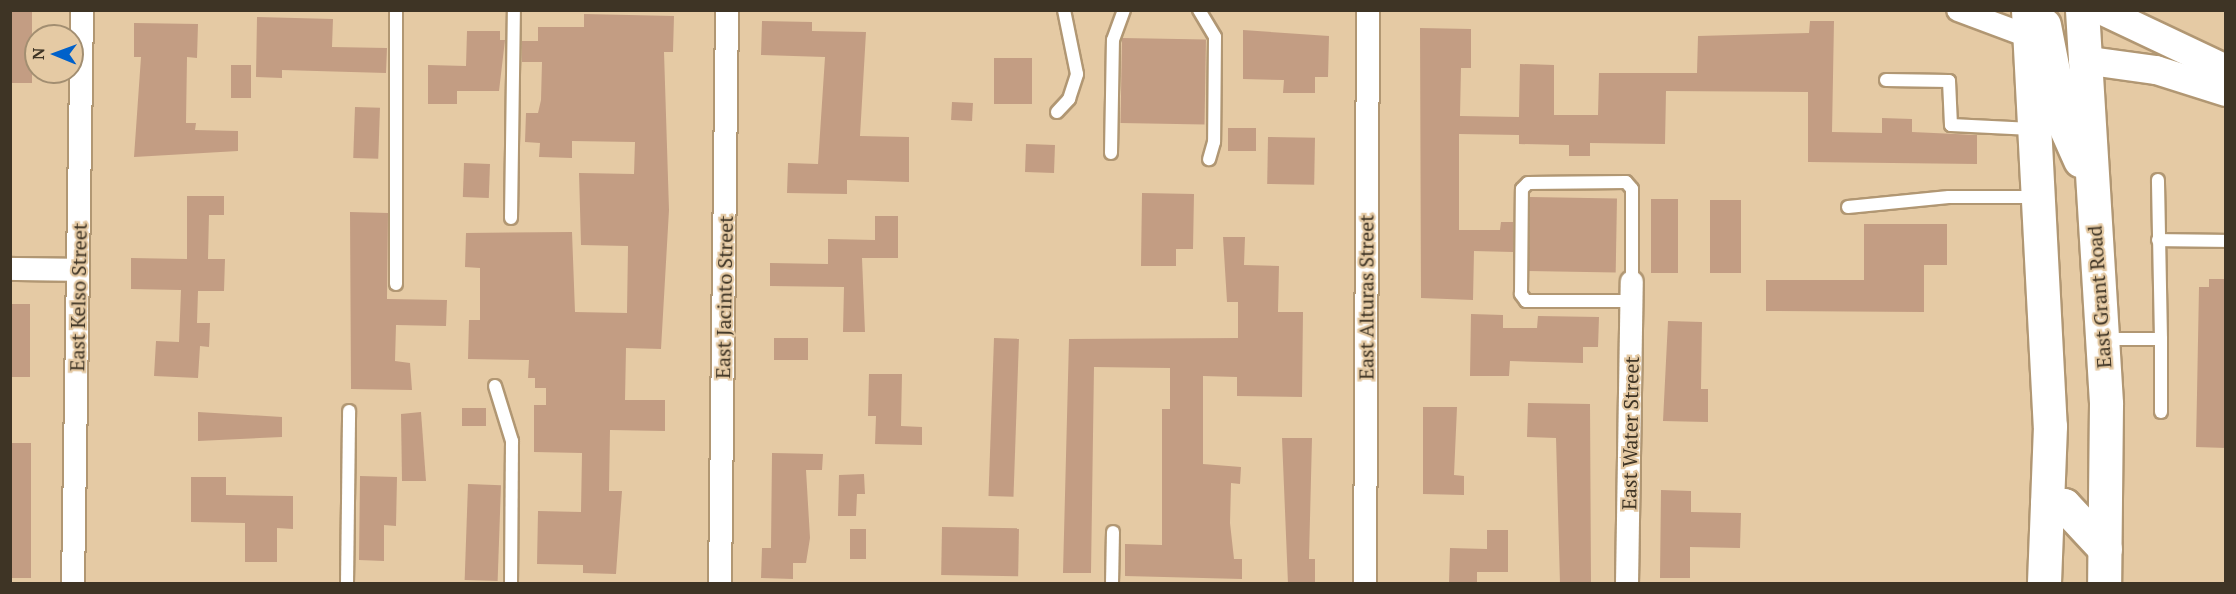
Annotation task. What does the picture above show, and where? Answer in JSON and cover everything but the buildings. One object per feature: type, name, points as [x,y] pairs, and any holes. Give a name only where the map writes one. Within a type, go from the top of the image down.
[{"type":"main road","points":[[2056,10],[2083,60]]},
{"type":"main road","name":"East Grant Road","points":[[2082,10],[2090,180],[2103,339],[2104,584]]},
{"type":"main road","points":[[2032,19],[2032,129],[2050,426],[2043,584]]},
{"type":"main road","points":[[2032,19],[2063,122],[2090,180]]},
{"type":"main road","points":[[2047,503],[2064,505],[2104,549]]},
{"type":"street","name":"East Kelso Street","points":[[73,584],[82,10]]},
{"type":"street","name":"East Jacinto Street","points":[[720,584],[728,10]]},
{"type":"street","name":"East Alturas Street","points":[[1365,584],[1368,10]]},
{"type":"street","points":[[1958,10],[2032,19]]},
{"type":"street","points":[[2101,10],[2226,69]]},
{"type":"street","points":[[2083,60],[2156,70],[2226,92]]},
{"type":"street","points":[[10,269],[78,270]]},
{"type":"street","name":"East Water Street","points":[[1627,584],[1632,292]]},
{"type":"lane","points":[[396,10],[396,284]]},
{"type":"lane","points":[[511,218],[514,10]]},
{"type":"lane","points":[[1057,112],[1069,99],[1077,74],[1064,10]]},
{"type":"lane","points":[[1110,153],[1111,63],[1124,10]]},
{"type":"lane","points":[[1199,10],[1215,37],[1214,142],[1209,159]]},
{"type":"lane","points":[[1886,80],[1949,81],[1951,125],[2032,129]]},
{"type":"lane","points":[[2158,180],[2161,412]]},
{"type":"lane","points":[[1626,182],[1632,189],[1632,292],[1526,301],[1521,294],[1522,189],[1527,183],[1626,182]]},
{"type":"lane","points":[[1848,207],[1949,197],[2036,197]]},
{"type":"lane","points":[[2158,240],[2226,241]]},
{"type":"lane","points":[[2103,339],[2161,339]]},
{"type":"lane","points":[[495,386],[512,441],[510,584]]},
{"type":"lane","points":[[347,584],[349,411]]},
{"type":"lane","points":[[1112,584],[1113,532]]}]
